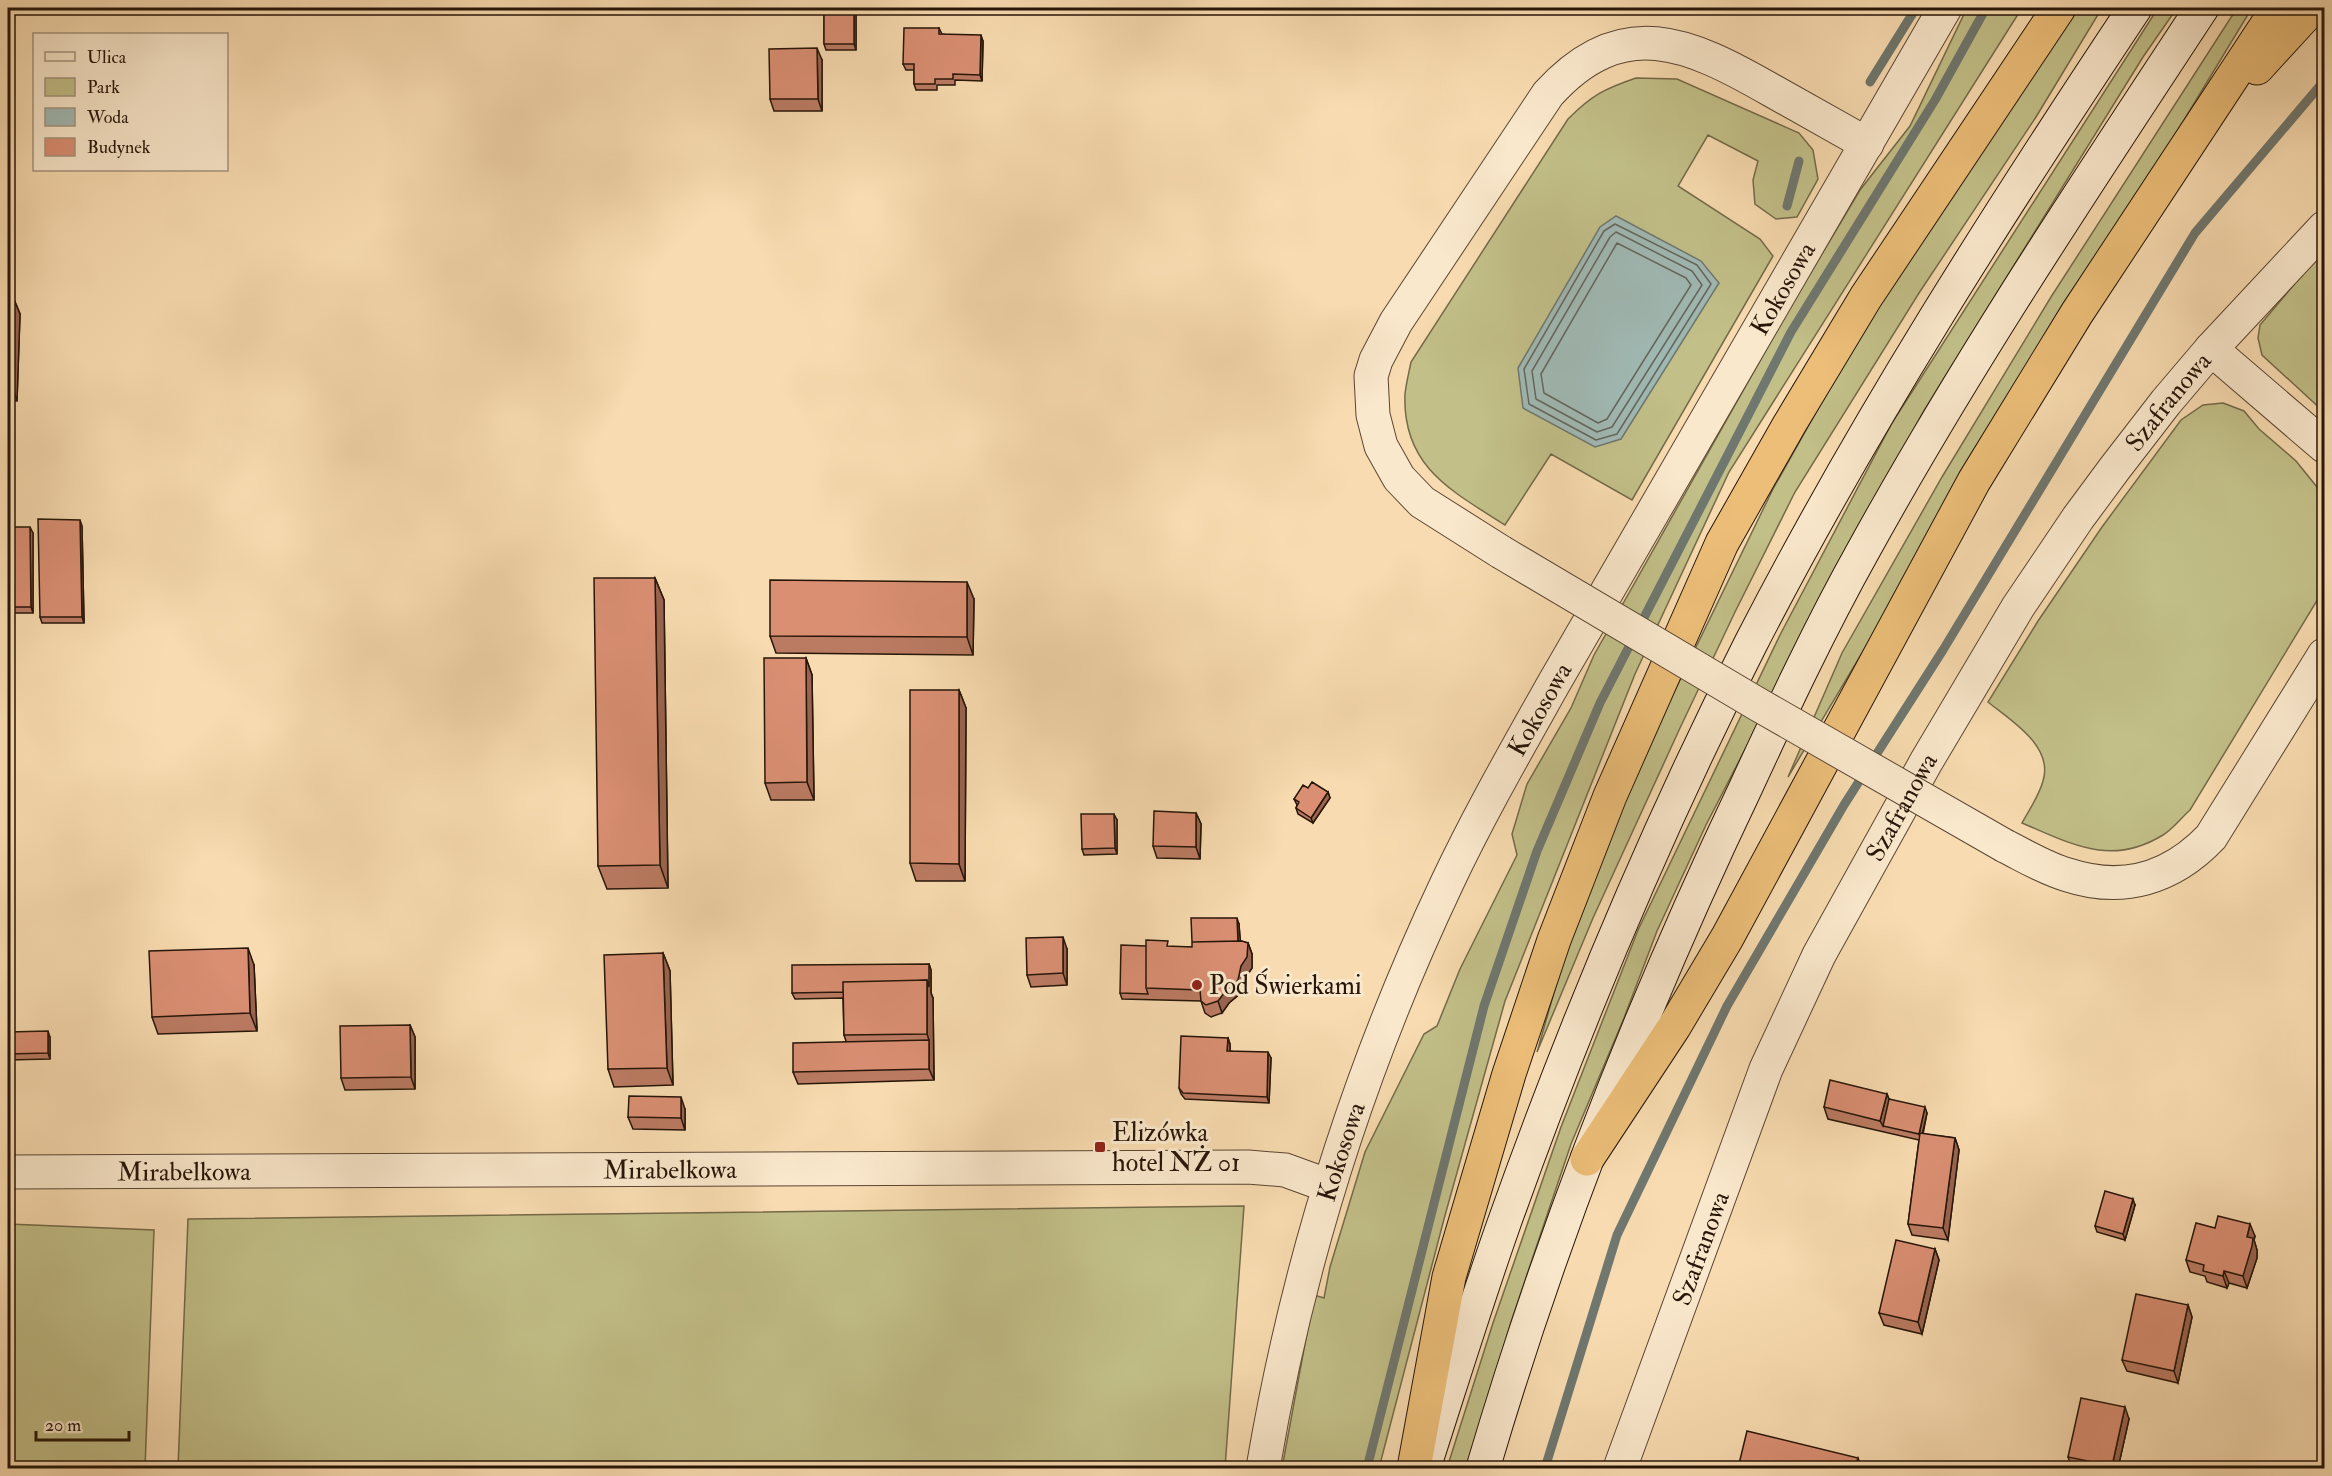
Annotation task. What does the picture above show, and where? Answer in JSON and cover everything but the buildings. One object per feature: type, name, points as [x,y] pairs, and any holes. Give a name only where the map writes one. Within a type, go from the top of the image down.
[{"type":"highway","points":[[2029,54],[2046,8]]},
{"type":"highway","points":[[1414,1468],[1449,1277],[1513,1063],[1554,940],[1610,796],[1722,543],[1866,297],[2059,8]]},
{"type":"highway","points":[[1587,1159],[1674,1027],[1727,938],[1974,481],[2193,134],[2278,8]]},
{"type":"highway","points":[[2193,134],[2312,8]]},
{"type":"street","name":"Kokosowa","points":[[1263,1468],[1290,1331],[1329,1186],[1358,1099],[1413,958],[1447,882],[1497,784],[1945,8]]},
{"type":"street","points":[[1424,1468],[1501,1233],[1582,1020],[1674,806],[1749,648],[1822,511],[1917,348],[2134,8]]},
{"type":"street","points":[[1483,1468],[1541,1287],[1587,1159],[1644,1013],[1696,893],[1797,676],[1889,504],[1968,372],[2053,235],[2202,8]]},
{"type":"street","points":[[1867,144],[1713,58],[1676,45],[1663,43],[1635,45],[1608,51],[1575,68],[1554,86],[1535,111],[1396,322],[1376,360],[1371,376],[1373,415],[1381,446],[1399,478],[1422,502],[1501,552],[1760,705],[2005,846],[2066,875],[2101,883],[2129,882],[2171,869],[2187,859],[2211,837],[2325,654]]},
{"type":"street","name":"Szafranowa","points":[[1620,1468],[1766,1069],[1819,955],[1926,762],[2018,607],[2115,468],[2211,349],[2325,228]]},
{"type":"street","points":[[2211,349],[2325,446]]},
{"type":"street","name":"Mirabelkowa","points":[[8,1172],[1248,1167],[1285,1170],[1329,1186]]},
{"type":"green space","points":[[1967,8],[2022,8],[1729,472],[1635,674],[1505,1001],[1444,1219],[1379,1468],[1282,1468],[1314,1295],[1324,1298],[1330,1267],[1365,1152],[1424,1034],[1437,1026],[1460,969],[1517,855],[1512,834],[1527,784],[1571,708],[1594,655],[1792,304],[1860,190],[1910,126]]},
{"type":"green space","points":[[2074,8],[2102,8],[2036,117],[1919,293],[1795,492],[1680,728],[1593,918],[1537,1052],[1574,923],[1621,801],[1773,489],[1855,343]]},
{"type":"green space","points":[[2158,8],[2177,8],[2143,57],[1923,412],[1706,825],[1657,931],[1624,1018],[1571,1144],[1511,1322],[1468,1468],[1447,1468],[1493,1323],[1561,1127],[1638,930],[1781,633],[1892,423]]},
{"type":"green space","points":[[2237,8],[2252,8],[1788,777],[1842,653],[1942,477],[2051,297]]},
{"type":"green space","points":[[1636,78],[1677,79],[1799,133],[1813,150],[1818,179],[1797,217],[1776,219],[1755,204],[1753,180],[1758,161],[1708,135],[1678,186],[1760,239],[1773,256],[1632,500],[1551,454],[1505,525],[1449,488],[1421,459],[1406,419],[1405,394],[1411,362],[1568,119],[1599,94]]},
{"type":"green space","points":[[2324,252],[2324,412],[2262,355],[2258,338],[2260,325]]},
{"type":"green space","points":[[2223,403],[2244,411],[2259,429],[2296,461],[2321,492],[2324,500],[2324,589],[2190,810],[2167,833],[2144,845],[2126,850],[2109,851],[2075,844],[2022,823],[2043,781],[2045,768],[2042,756],[2028,735],[1988,702],[2038,621],[2102,527],[2181,420],[2203,405]]},
{"type":"green space","points":[[1244,1206],[1225,1468],[178,1468],[188,1219]]},
{"type":"green space","points":[[8,1224],[154,1230],[145,1468],[8,1468]]},
{"type":"water","points":[[1616,216],[1701,261],[1719,283],[1621,439],[1595,447],[1523,408],[1518,368],[1600,227]]},
{"type":"waterway","points":[[1870,82],[1916,8]]},
{"type":"waterway","points":[[1367,1468],[1484,1006],[1537,851],[1600,703],[1791,332],[1935,100],[1986,8]]},
{"type":"waterway","points":[[1545,1468],[1617,1235],[1727,1006],[1844,805],[1943,650],[2195,233],[2324,81]]},
{"type":"waterway","points":[[1787,206],[1799,161]]},
{"type":"place","name":"Pod Świerkami","points":[[1197,985]]},
{"type":"place","name":"Elizówka hotel NŻ 01","points":[[1100,1147]]}]
